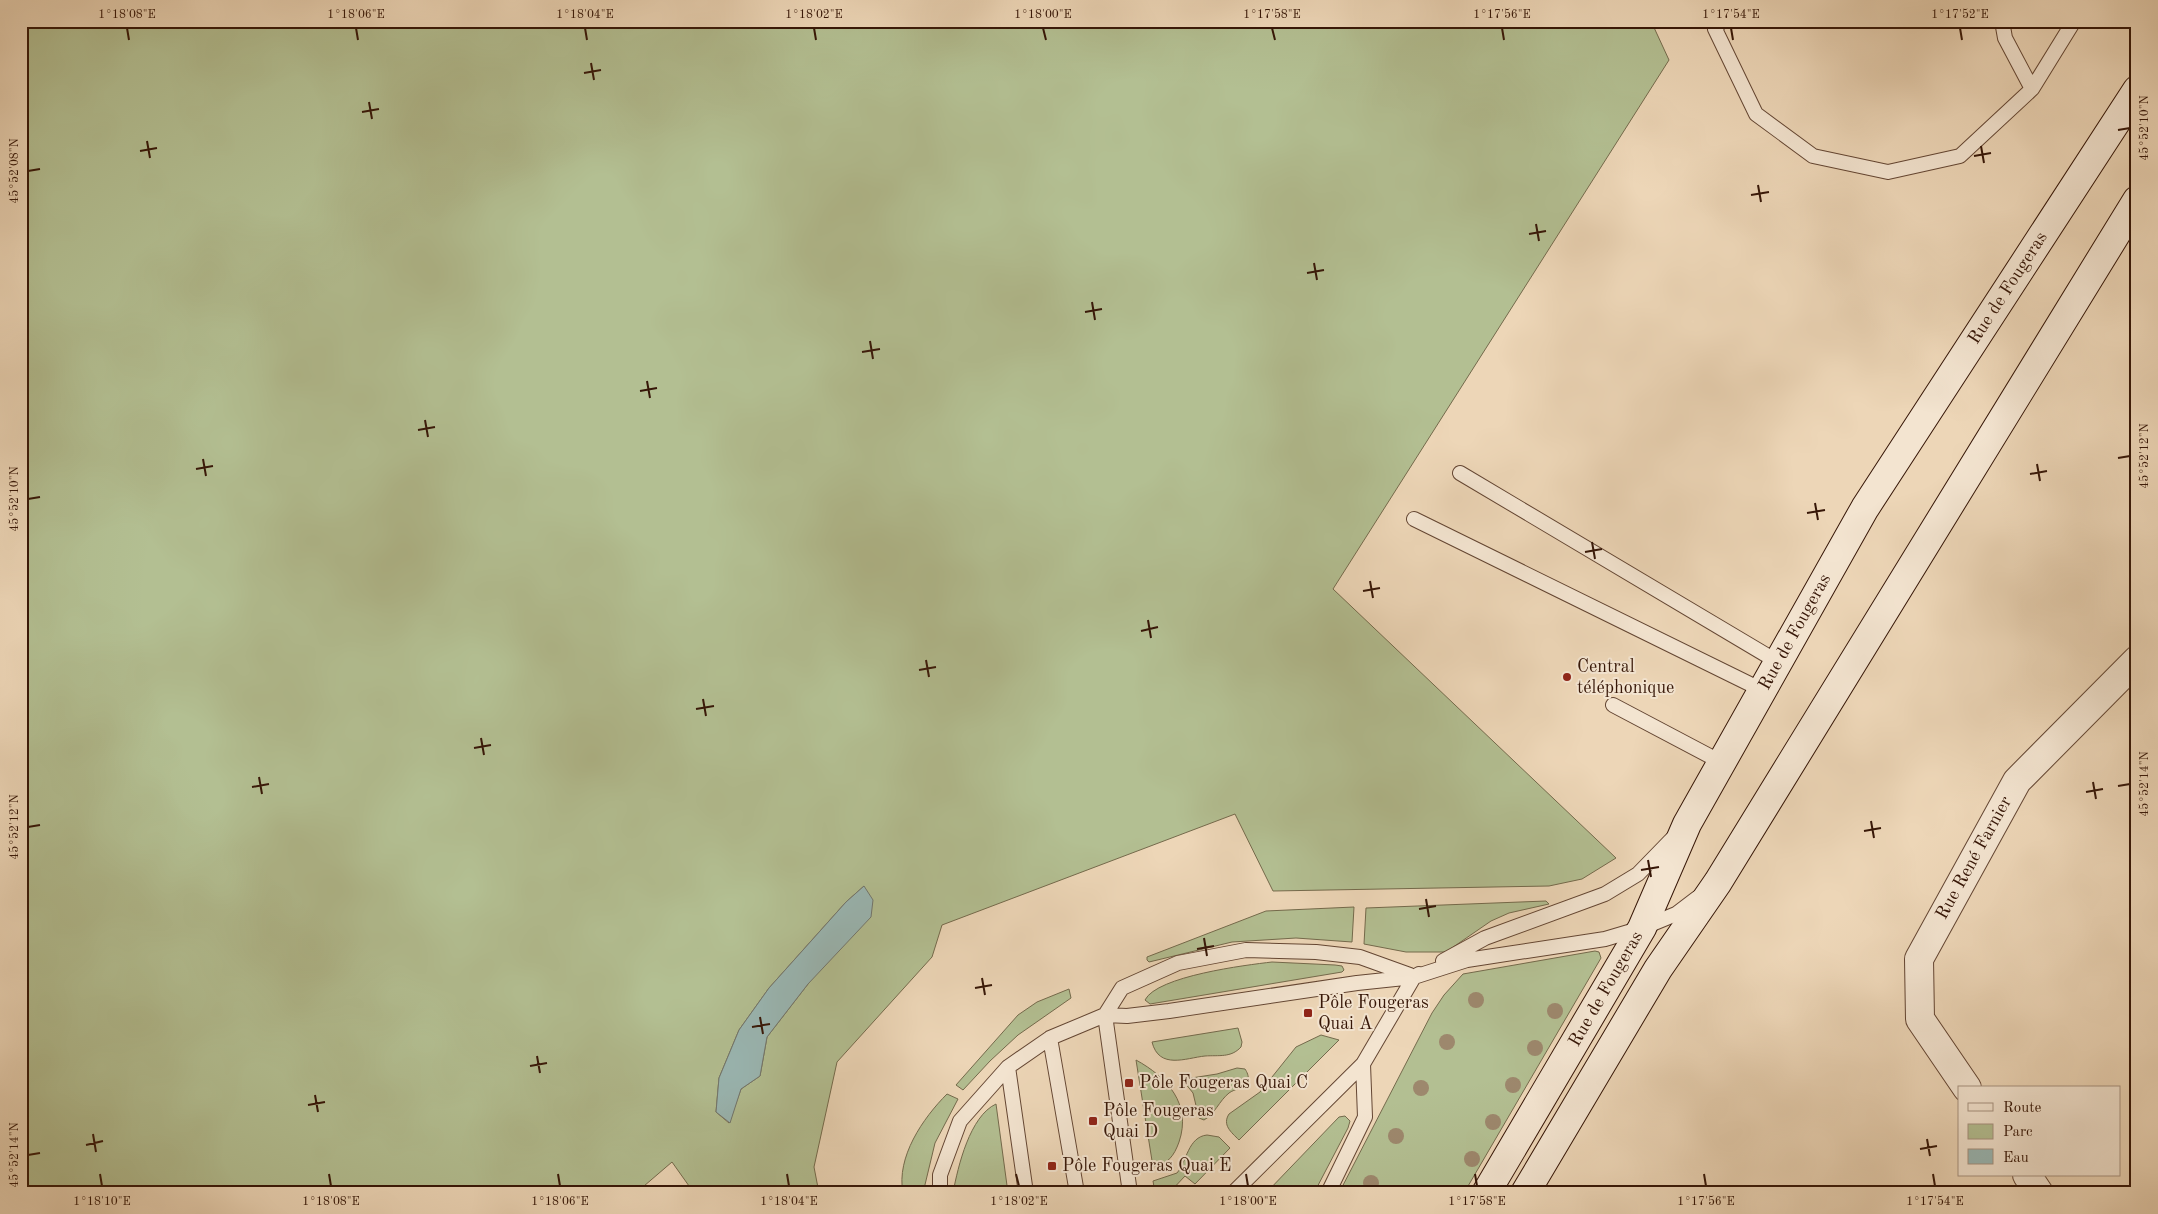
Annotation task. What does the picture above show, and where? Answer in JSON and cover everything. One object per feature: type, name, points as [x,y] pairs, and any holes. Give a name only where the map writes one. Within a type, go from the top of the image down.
[{"type":"main road","name":"Rue de Fougeras","points":[[1486,1193],[1642,928],[1687,824],[1865,508],[2137,90]]},
{"type":"main road","name":"Rue de Fougeras","points":[[1525,1193],[1658,969],[1718,882],[2137,200]]},
{"type":"main road","name":"Rue René Farnier","points":[[1966,1086],[1920,1019],[1919,958],[2017,781],[2137,660]]},
{"type":"main road","points":[[2028,1176],[2038,1193]]},
{"type":"lane","points":[[2002,21],[2005,38],[2032,89]]},
{"type":"lane","points":[[1717,24],[1756,114],[1812,156],[1888,172],[1960,156],[2032,89],[2074,21]]},
{"type":"lane","points":[[1460,473],[1778,662]]},
{"type":"lane","points":[[1414,519],[1762,690]]},
{"type":"lane","points":[[1613,705],[1721,762]]},
{"type":"lane","points":[[1234,1193],[1363,1064],[1414,977],[1485,938],[1605,894],[1638,874],[1687,824]]},
{"type":"lane","points":[[940,1193],[940,1175],[960,1121],[1008,1067],[1050,1038],[1104,1015],[1127,1016],[1169,1011],[1357,983],[1414,977],[1467,960],[1605,939],[1642,928],[1676,914],[1718,882]]},
{"type":"lane","points":[[1130,1193],[1104,1015],[1122,988],[1178,963],[1246,950],[1316,952],[1360,957],[1414,977]]},
{"type":"lane","points":[[1050,1038],[1077,1193]]},
{"type":"lane","points":[[1328,1193],[1365,1117],[1363,1064]]},
{"type":"lane","points":[[1008,1067],[1026,1193]]},
{"type":"green space","points":[[21,21],[1651,21],[1669,60],[1333,589],[1616,858],[1582,879],[1549,886],[1273,891],[1235,814],[942,925],[932,957],[837,1062],[814,1167],[819,1193],[694,1193],[672,1162],[644,1186],[648,1193],[21,1193]],"holes":[[[864,886],[808,984],[767,1037],[760,1076],[741,1089],[729,1123],[716,1112],[719,1078],[739,1030],[769,988],[846,902]]]},
{"type":"green space","points":[[1546,901],[1549,904],[1509,913],[1491,921],[1446,952],[1406,952],[1364,944],[1366,908]]},
{"type":"green space","points":[[1354,907],[1352,942],[1296,938],[1232,942],[1149,962],[1147,960],[1147,957],[1266,911]]},
{"type":"green space","points":[[1595,951],[1599,952],[1601,958],[1464,1193],[1339,1193],[1432,1013],[1444,995],[1463,974]]},
{"type":"green space","points":[[1272,962],[1335,965],[1342,966],[1344,970],[1342,972],[1150,1004],[1145,1000],[1153,992],[1166,984],[1184,978],[1224,969]]},
{"type":"green space","points":[[1069,989],[1071,998],[1018,1035],[963,1090],[956,1085],[1018,1015],[1037,1002]]},
{"type":"green space","points":[[1238,1028],[1242,1042],[1241,1047],[1233,1053],[1224,1055],[1182,1060],[1167,1059],[1156,1051],[1152,1042]]},
{"type":"green space","points":[[1321,1035],[1339,1040],[1239,1140],[1227,1125],[1226,1122],[1229,1114],[1260,1092],[1296,1047]]},
{"type":"green space","points":[[1136,1060],[1167,1083],[1179,1104],[1182,1116],[1182,1128],[1175,1151],[1170,1159],[1153,1167]]},
{"type":"green space","points":[[1237,1068],[1245,1069],[1248,1077],[1247,1083],[1229,1093],[1204,1120],[1199,1118],[1193,1093],[1185,1083],[1185,1079],[1217,1074]]},
{"type":"green space","points":[[947,1094],[958,1099],[935,1143],[923,1193],[903,1193],[902,1179],[904,1166],[913,1139],[929,1115]]},
{"type":"green space","points":[[996,1104],[1008,1193],[953,1193],[958,1169],[972,1130],[987,1110]]},
{"type":"green space","points":[[1345,1116],[1350,1121],[1348,1128],[1314,1193],[1266,1193],[1339,1117]]},
{"type":"green space","points":[[1207,1135],[1219,1137],[1230,1148],[1195,1184],[1185,1176],[1170,1192],[1155,1193],[1153,1181],[1177,1173],[1192,1145],[1196,1140]]},
{"type":"water","points":[[864,886],[873,900],[871,917],[808,984],[767,1037],[760,1076],[741,1089],[730,1123],[716,1112],[719,1078],[739,1030],[769,988],[846,902]]},
{"type":"place","name":"Central téléphonique","points":[[1567,677]]},
{"type":"place","name":"Pôle Fougeras Quai A","points":[[1308,1013]]},
{"type":"place","name":"Pôle Fougeras Quai C","points":[[1129,1083]]},
{"type":"place","name":"Pôle Fougeras Quai D","points":[[1093,1121]]},
{"type":"place","name":"Pôle Fougeras Quai E","points":[[1052,1166]]}]
